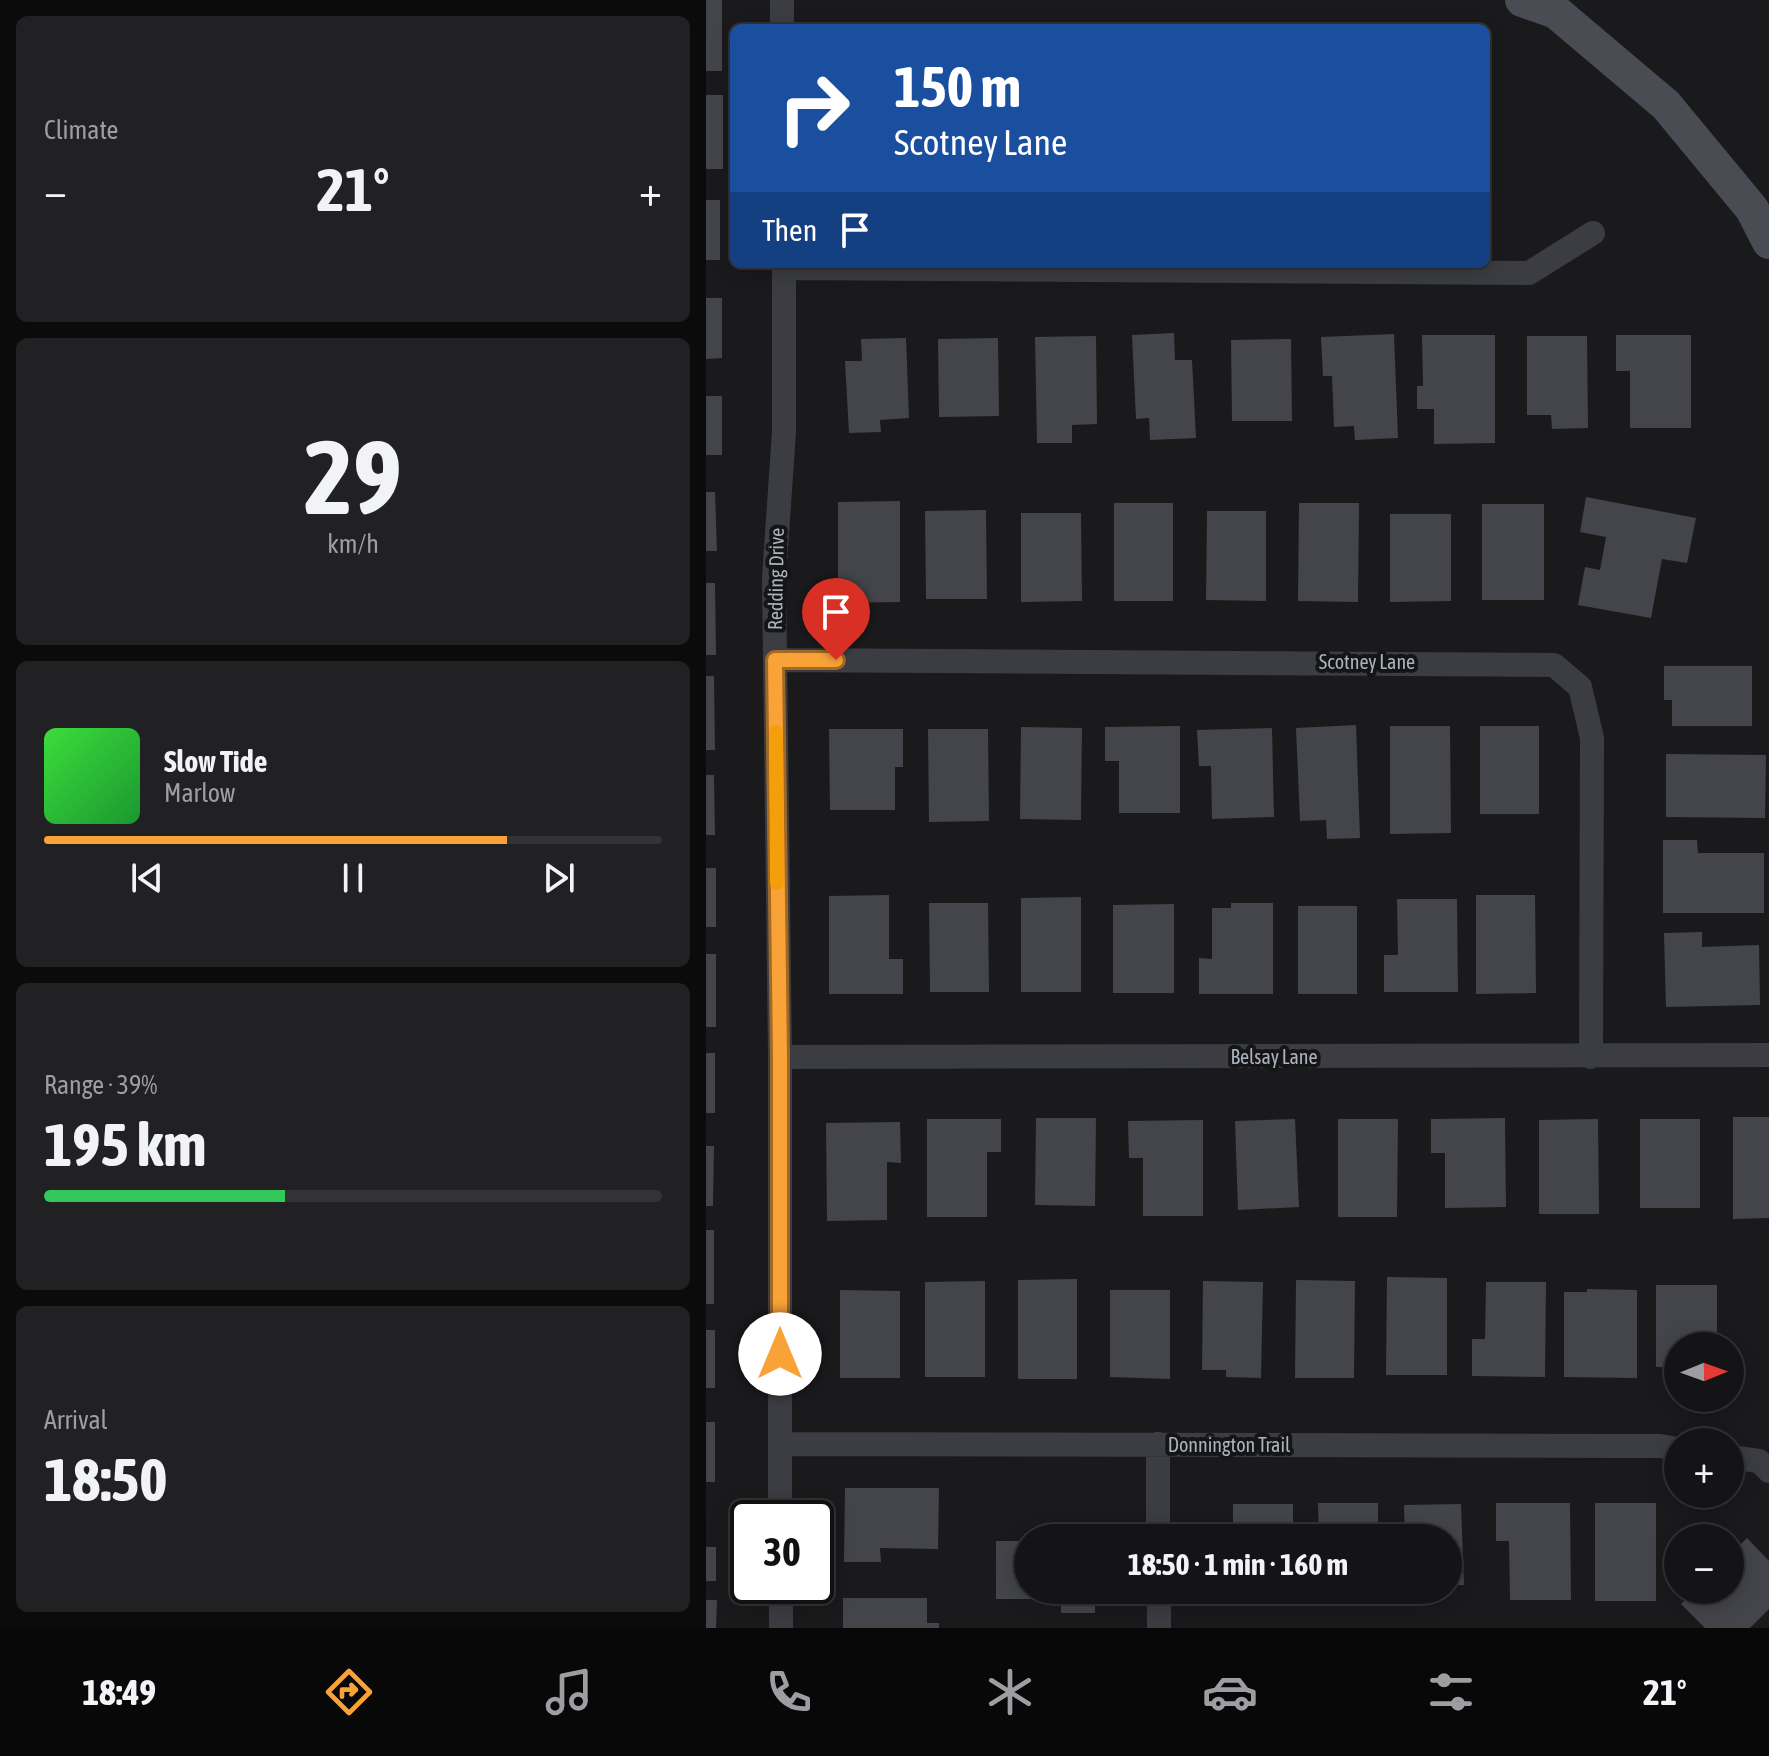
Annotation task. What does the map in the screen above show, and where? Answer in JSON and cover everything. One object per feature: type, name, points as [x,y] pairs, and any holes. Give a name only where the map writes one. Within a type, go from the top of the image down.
[{"type":"street","points":[[782,0],[782,24]]},
{"type":"street","points":[[1522,0],[1558,6],[1666,105],[1752,209],[1769,242]]},
{"type":"street","points":[[997,268],[1529,273],[1593,233]]},
{"type":"street","name":"Redding Drive","points":[[780,1500],[780,1057],[775,660],[776,531],[784,432],[784,268]]},
{"type":"street","name":"Scotney Lane","points":[[775,660],[1554,665],[1580,687],[1592,738],[1591,1057]]},
{"type":"street","name":"Belsay Lane","points":[[780,1057],[1769,1055]]},
{"type":"street","name":"Donnington Trail","points":[[780,1444],[1664,1447]]},
{"type":"street","points":[[1158,1444],[1158,1524]]},
{"type":"street","points":[[1744,1459],[1759,1461],[1769,1471]]},
{"type":"street","points":[[781,1604],[781,1628]]},
{"type":"street","points":[[1159,1604],[1159,1628]]},
{"type":"building","points":[[706,0],[722,0],[722,71],[706,71]]},
{"type":"building","points":[[706,95],[723,95],[723,169],[706,169]]},
{"type":"building","points":[[706,200],[720,200],[720,260],[706,260]]},
{"type":"building","points":[[706,298],[722,298],[722,358],[706,359]]},
{"type":"building","points":[[1174,333],[1175,360],[1192,360],[1196,438],[1150,440],[1149,418],[1136,419],[1132,335]]},
{"type":"building","points":[[1394,334],[1398,438],[1355,440],[1354,426],[1334,427],[1332,376],[1323,376],[1321,337]]},
{"type":"building","points":[[1422,335],[1495,335],[1495,443],[1434,444],[1434,409],[1417,409],[1417,386],[1423,386]]},
{"type":"building","points":[[1616,335],[1691,335],[1691,428],[1630,428],[1630,371],[1616,371]]},
{"type":"building","points":[[1096,336],[1097,424],[1072,425],[1072,443],[1037,443],[1035,337]]},
{"type":"building","points":[[1527,336],[1587,336],[1588,428],[1552,429],[1551,415],[1527,415]]},
{"type":"building","points":[[906,338],[909,418],[880,420],[881,432],[849,433],[845,361],[862,361],[861,339]]},
{"type":"building","points":[[998,338],[999,416],[939,417],[938,339]]},
{"type":"building","points":[[1291,339],[1292,421],[1232,421],[1231,340]]},
{"type":"building","points":[[706,396],[722,396],[722,455],[706,455]]},
{"type":"building","points":[[706,492],[715,492],[717,551],[706,551]]},
{"type":"building","points":[[1586,497],[1696,518],[1687,563],[1662,559],[1651,618],[1578,605],[1585,567],[1600,570],[1606,537],[1580,532]]},
{"type":"building","points":[[900,501],[900,602],[838,603],[838,502]]},
{"type":"building","points":[[1114,503],[1173,503],[1173,601],[1114,601]]},
{"type":"building","points":[[1299,503],[1359,503],[1358,602],[1298,601]]},
{"type":"building","points":[[1482,504],[1544,504],[1544,600],[1482,600]]},
{"type":"building","points":[[986,510],[987,599],[926,599],[925,511]]},
{"type":"building","points":[[1207,511],[1266,511],[1266,601],[1206,600]]},
{"type":"building","points":[[1021,513],[1081,513],[1082,601],[1021,602]]},
{"type":"building","points":[[1390,514],[1451,514],[1451,601],[1390,602]]},
{"type":"building","points":[[706,583],[715,583],[716,655],[706,655]]},
{"type":"building","points":[[1664,666],[1752,666],[1752,726],[1672,726],[1672,700],[1664,700]]},
{"type":"building","points":[[706,676],[714,676],[715,750],[706,750]]},
{"type":"building","points":[[1356,725],[1360,838],[1327,839],[1326,820],[1300,821],[1296,728]]},
{"type":"building","points":[[1180,726],[1180,813],[1119,813],[1119,761],[1105,761],[1105,727]]},
{"type":"building","points":[[1390,726],[1450,726],[1451,833],[1390,834]]},
{"type":"building","points":[[1480,726],[1539,726],[1539,814],[1480,814]]},
{"type":"building","points":[[1021,727],[1082,728],[1081,820],[1020,819]]},
{"type":"building","points":[[1272,728],[1274,817],[1212,819],[1211,766],[1199,766],[1197,730]]},
{"type":"building","points":[[829,729],[903,729],[903,767],[895,767],[895,810],[830,810]]},
{"type":"building","points":[[928,729],[988,729],[989,821],[929,822]]},
{"type":"building","points":[[1666,754],[1766,755],[1765,818],[1666,817]]},
{"type":"building","points":[[706,775],[714,775],[715,835],[706,835]]},
{"type":"building","points":[[1663,840],[1697,840],[1698,853],[1764,853],[1764,913],[1663,913]]},
{"type":"building","points":[[706,868],[716,868],[716,927],[706,927]]},
{"type":"building","points":[[889,895],[889,959],[903,959],[903,994],[829,994],[829,896]]},
{"type":"building","points":[[1476,895],[1535,895],[1536,993],[1476,994]]},
{"type":"building","points":[[1081,897],[1081,992],[1021,992],[1021,898]]},
{"type":"building","points":[[1397,899],[1457,899],[1458,992],[1384,992],[1384,955],[1398,955]]},
{"type":"building","points":[[929,903],[988,903],[989,992],[930,992]]},
{"type":"building","points":[[1231,903],[1273,903],[1273,994],[1199,994],[1199,958],[1212,959],[1212,908],[1231,908]]},
{"type":"building","points":[[1174,904],[1174,993],[1113,993],[1113,905]]},
{"type":"building","points":[[1298,906],[1357,906],[1357,994],[1298,994]]},
{"type":"building","points":[[1702,932],[1702,947],[1759,945],[1760,1005],[1666,1007],[1664,933]]},
{"type":"building","points":[[706,954],[716,954],[716,1027],[706,1027]]},
{"type":"building","points":[[706,1053],[715,1053],[715,1113],[706,1113]]},
{"type":"building","points":[[1733,1117],[1769,1117],[1769,1218],[1733,1219]]},
{"type":"building","points":[[1036,1118],[1096,1118],[1095,1206],[1035,1205]]},
{"type":"building","points":[[1505,1118],[1506,1207],[1445,1208],[1445,1153],[1431,1153],[1431,1119]]},
{"type":"building","points":[[927,1119],[1001,1119],[1001,1152],[987,1152],[987,1217],[927,1217]]},
{"type":"building","points":[[1295,1119],[1299,1207],[1238,1210],[1235,1121]]},
{"type":"building","points":[[1338,1119],[1398,1119],[1397,1217],[1338,1217]]},
{"type":"building","points":[[1598,1119],[1599,1214],[1539,1214],[1539,1120]]},
{"type":"building","points":[[1640,1119],[1700,1119],[1700,1208],[1640,1208]]},
{"type":"building","points":[[1203,1120],[1203,1216],[1143,1216],[1143,1158],[1129,1158],[1128,1121]]},
{"type":"building","points":[[900,1122],[901,1163],[887,1162],[887,1220],[827,1221],[826,1123]]},
{"type":"building","points":[[706,1146],[714,1146],[713,1206],[706,1206]]},
{"type":"building","points":[[706,1230],[714,1230],[714,1304],[706,1304]]},
{"type":"building","points":[[1387,1277],[1447,1278],[1447,1375],[1386,1375]]},
{"type":"building","points":[[1077,1279],[1077,1379],[1018,1379],[1018,1280]]},
{"type":"building","points":[[1296,1280],[1355,1281],[1354,1378],[1295,1378]]},
{"type":"building","points":[[985,1281],[985,1377],[925,1377],[925,1282]]},
{"type":"building","points":[[1203,1281],[1263,1282],[1261,1378],[1226,1377],[1226,1370],[1202,1370]]},
{"type":"building","points":[[1486,1282],[1546,1282],[1545,1377],[1472,1376],[1472,1339],[1485,1339]]},
{"type":"building","points":[[1656,1285],[1717,1285],[1717,1332],[1664,1332],[1664,1367],[1656,1367]]},
{"type":"building","points":[[1587,1289],[1637,1290],[1637,1378],[1564,1377],[1564,1292],[1587,1292]]},
{"type":"building","points":[[840,1290],[900,1291],[900,1378],[840,1378]]},
{"type":"building","points":[[1110,1290],[1170,1290],[1170,1379],[1110,1377]]},
{"type":"building","points":[[706,1330],[715,1330],[715,1388],[706,1388]]},
{"type":"building","points":[[706,1422],[715,1422],[715,1482],[706,1482]]},
{"type":"building","points":[[845,1488],[939,1488],[938,1549],[880,1548],[881,1562],[844,1562]]},
{"type":"building","points":[[1318,1503],[1378,1503],[1378,1524],[1319,1524]]},
{"type":"building","points":[[1496,1503],[1570,1503],[1571,1600],[1510,1600],[1509,1541],[1496,1541]]},
{"type":"building","points":[[1595,1503],[1656,1503],[1656,1601],[1595,1601]]},
{"type":"building","points":[[1233,1504],[1293,1504],[1293,1524],[1233,1524]]},
{"type":"building","points":[[1461,1504],[1462,1524],[1405,1524],[1404,1505]]},
{"type":"building","points":[[1462,1531],[1464,1585],[1462,1585]]},
{"type":"building","points":[[1747,1538],[1769,1561],[1769,1609],[1750,1628],[1705,1628],[1681,1604],[1744,1604],[1744,1541]]},
{"type":"building","points":[[996,1541],[1014,1541],[1014,1599],[996,1599]]},
{"type":"building","points":[[706,1547],[716,1547],[716,1581],[706,1581]]},
{"type":"building","points":[[843,1598],[927,1598],[927,1623],[939,1623],[939,1628],[843,1628]]},
{"type":"building","points":[[706,1600],[717,1600],[716,1628],[706,1628]]},
{"type":"building","points":[[1061,1604],[1095,1604],[1095,1613],[1061,1613]]},
{"type":"slow traffic","points":[[776,732],[777,883]]},
{"type":"route","points":[[780,1354],[775,660],[836,660]]}]
